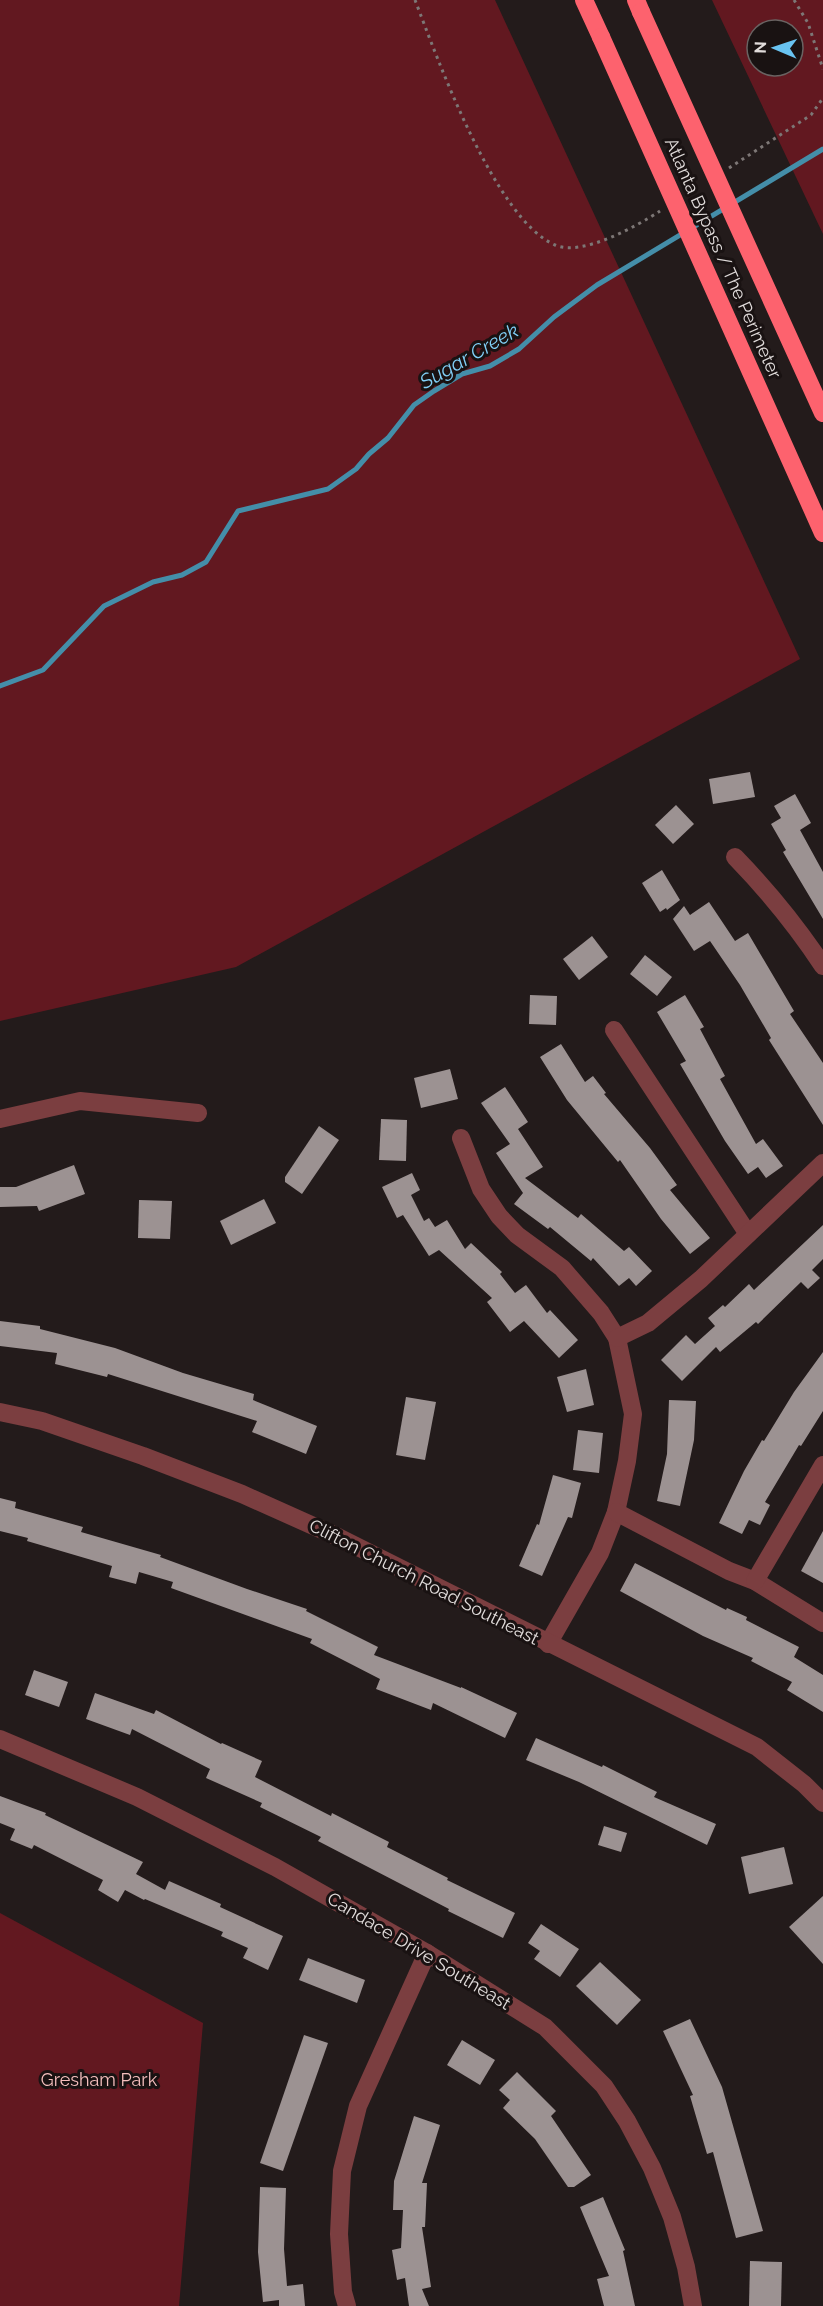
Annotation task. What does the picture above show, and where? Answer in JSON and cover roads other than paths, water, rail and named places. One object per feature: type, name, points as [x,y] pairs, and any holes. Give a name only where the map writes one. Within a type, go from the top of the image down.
[{"type":"highway","name":"Atlanta Bypass / The Perimeter","points":[[584,0],[823,533]]},
{"type":"highway","name":"Atlanta Bypass / The Perimeter","points":[[638,6],[823,413]]},
{"type":"street","points":[[735,857],[771,894],[800,931],[823,966]]},
{"type":"street","points":[[614,1030],[748,1234]]},
{"type":"street","points":[[0,1119],[80,1101],[198,1113]]},
{"type":"street","points":[[461,1138],[481,1189],[499,1216],[518,1235],[562,1268],[601,1313],[617,1338],[633,1414],[627,1461],[616,1512],[600,1552],[548,1644]]},
{"type":"street","points":[[617,1338],[648,1323],[701,1279],[823,1163]]},
{"type":"street","name":"Clifton Church Road Southeast","points":[[0,1412],[42,1421],[143,1456],[242,1494],[338,1537],[757,1747],[804,1784],[823,1803]]},
{"type":"street","points":[[755,1581],[823,1466]]},
{"type":"street","points":[[616,1512],[729,1571],[755,1581],[823,1623]]},
{"type":"street","name":"Candace Drive Southeast","points":[[0,1739],[137,1797],[275,1868],[427,1953],[545,2027],[604,2086],[627,2121],[652,2168],[672,2217],[686,2267],[693,2306]]},
{"type":"street","points":[[347,2306],[343,2292],[339,2234],[342,2171],[358,2106],[427,1953]]},
{"type":"waterway","name":"Sugar Creek","points":[[0,686],[43,670],[104,606],[153,582],[182,575],[206,562],[238,511],[328,489],[356,469],[388,438],[414,405],[434,391],[462,374],[490,366],[519,349],[554,317],[597,285],[823,149]]},
{"type":"park label","name":"Gresham Park","points":[[99,2080]]}]
